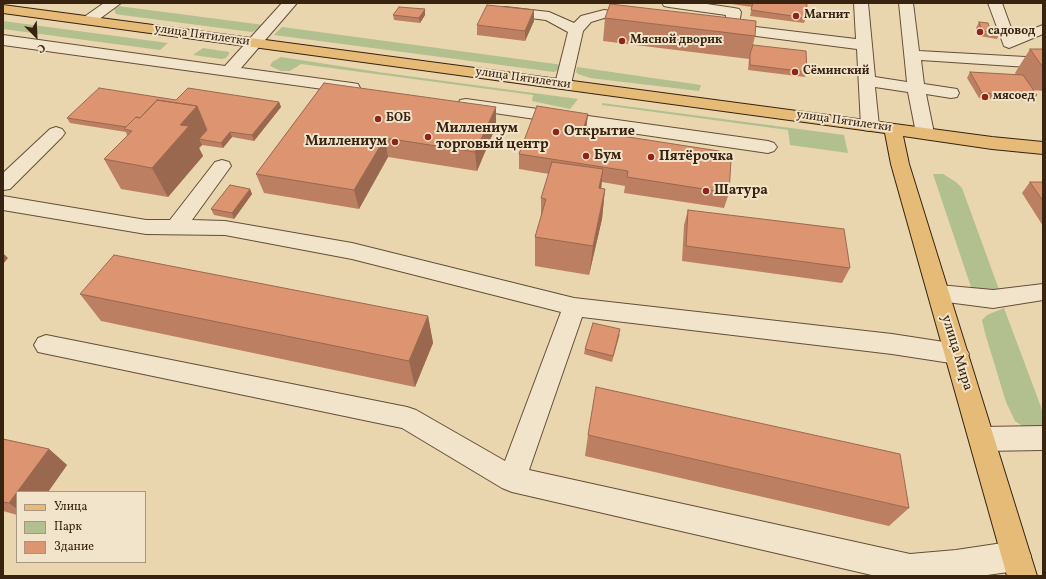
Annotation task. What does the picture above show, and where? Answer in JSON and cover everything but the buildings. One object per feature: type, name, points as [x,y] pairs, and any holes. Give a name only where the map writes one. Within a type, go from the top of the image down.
[{"type":"main road","name":"улица Пятилетки","points":[[3,10],[89,20],[992,143],[1043,148]]},
{"type":"main road","name":"улица Мира","points":[[893,129],[900,164],[983,439],[1019,566]]},
{"type":"street","points":[[89,20],[114,3]]},
{"type":"street","points":[[229,71],[290,3]]},
{"type":"street","points":[[669,3],[734,12],[731,29]]},
{"type":"street","points":[[861,3],[868,81],[870,126]]},
{"type":"street","points":[[906,3],[916,88],[924,133]]},
{"type":"street","points":[[995,3],[1009,44]]},
{"type":"street","points":[[494,10],[549,16],[576,30]]},
{"type":"street","points":[[563,84],[576,30],[586,19],[604,14],[652,20]]},
{"type":"street","points":[[707,26],[864,45]]},
{"type":"street","points":[[978,59],[1043,29]]},
{"type":"street","points":[[3,40],[370,90]]},
{"type":"street","points":[[913,55],[1043,62]]},
{"type":"street","points":[[868,81],[951,93]]},
{"type":"street","points":[[448,101],[768,147]]},
{"type":"street","points":[[3,184],[56,134]]},
{"type":"street","points":[[176,227],[222,166]]},
{"type":"street","points":[[3,202],[146,227],[225,228],[352,251],[574,307],[892,344],[957,354]]},
{"type":"street","points":[[938,293],[993,299],[1043,292]]},
{"type":"street","points":[[512,479],[574,307]]},
{"type":"street","points":[[46,345],[407,418],[512,479],[910,569],[956,566],[1019,566]]},
{"type":"street","points":[[983,439],[1043,438]]},
{"type":"green space","points":[[118,6],[264,25],[252,32],[213,27],[116,14],[114,9]]},
{"type":"green space","points":[[3,21],[168,43],[160,50],[3,29]]},
{"type":"green space","points":[[282,27],[563,65],[559,70],[554,72],[274,35]]},
{"type":"green space","points":[[203,48],[229,52],[229,54],[226,58],[222,59],[193,55]]},
{"type":"green space","points":[[281,57],[378,72],[578,99],[570,109],[532,101],[533,95],[301,64],[290,71],[281,71],[270,66],[272,62]]},
{"type":"green space","points":[[577,67],[701,85],[699,91],[590,78],[578,74],[576,72]]},
{"type":"green space","points":[[602,103],[844,135],[848,153],[790,145],[788,130],[602,105]]},
{"type":"green space","points":[[933,174],[943,174],[956,182],[962,188],[1001,295],[982,294],[971,287]]},
{"type":"green space","points":[[1004,308],[1041,407],[1043,427],[1027,429],[1015,421],[1006,402],[982,320],[987,315]]},
{"type":"place","name":"Магнит","points":[[796,16]]},
{"type":"place","name":"садовод","points":[[980,32]]},
{"type":"place","name":"Мясной дворик","points":[[622,41]]},
{"type":"place","name":"Сёминский","points":[[795,72]]},
{"type":"place","name":"мясоед","points":[[985,97]]},
{"type":"place","name":"БОБ","points":[[378,119]]},
{"type":"place","name":"Открытие","points":[[556,132]]},
{"type":"place","name":"Миллениум торговый центр","points":[[428,137]]},
{"type":"place","name":"Миллениум","points":[[395,142]]},
{"type":"place","name":"Бум","points":[[586,156]]},
{"type":"place","name":"Пятёрочка","points":[[651,157]]},
{"type":"place","name":"Шатура","points":[[706,191]]}]
